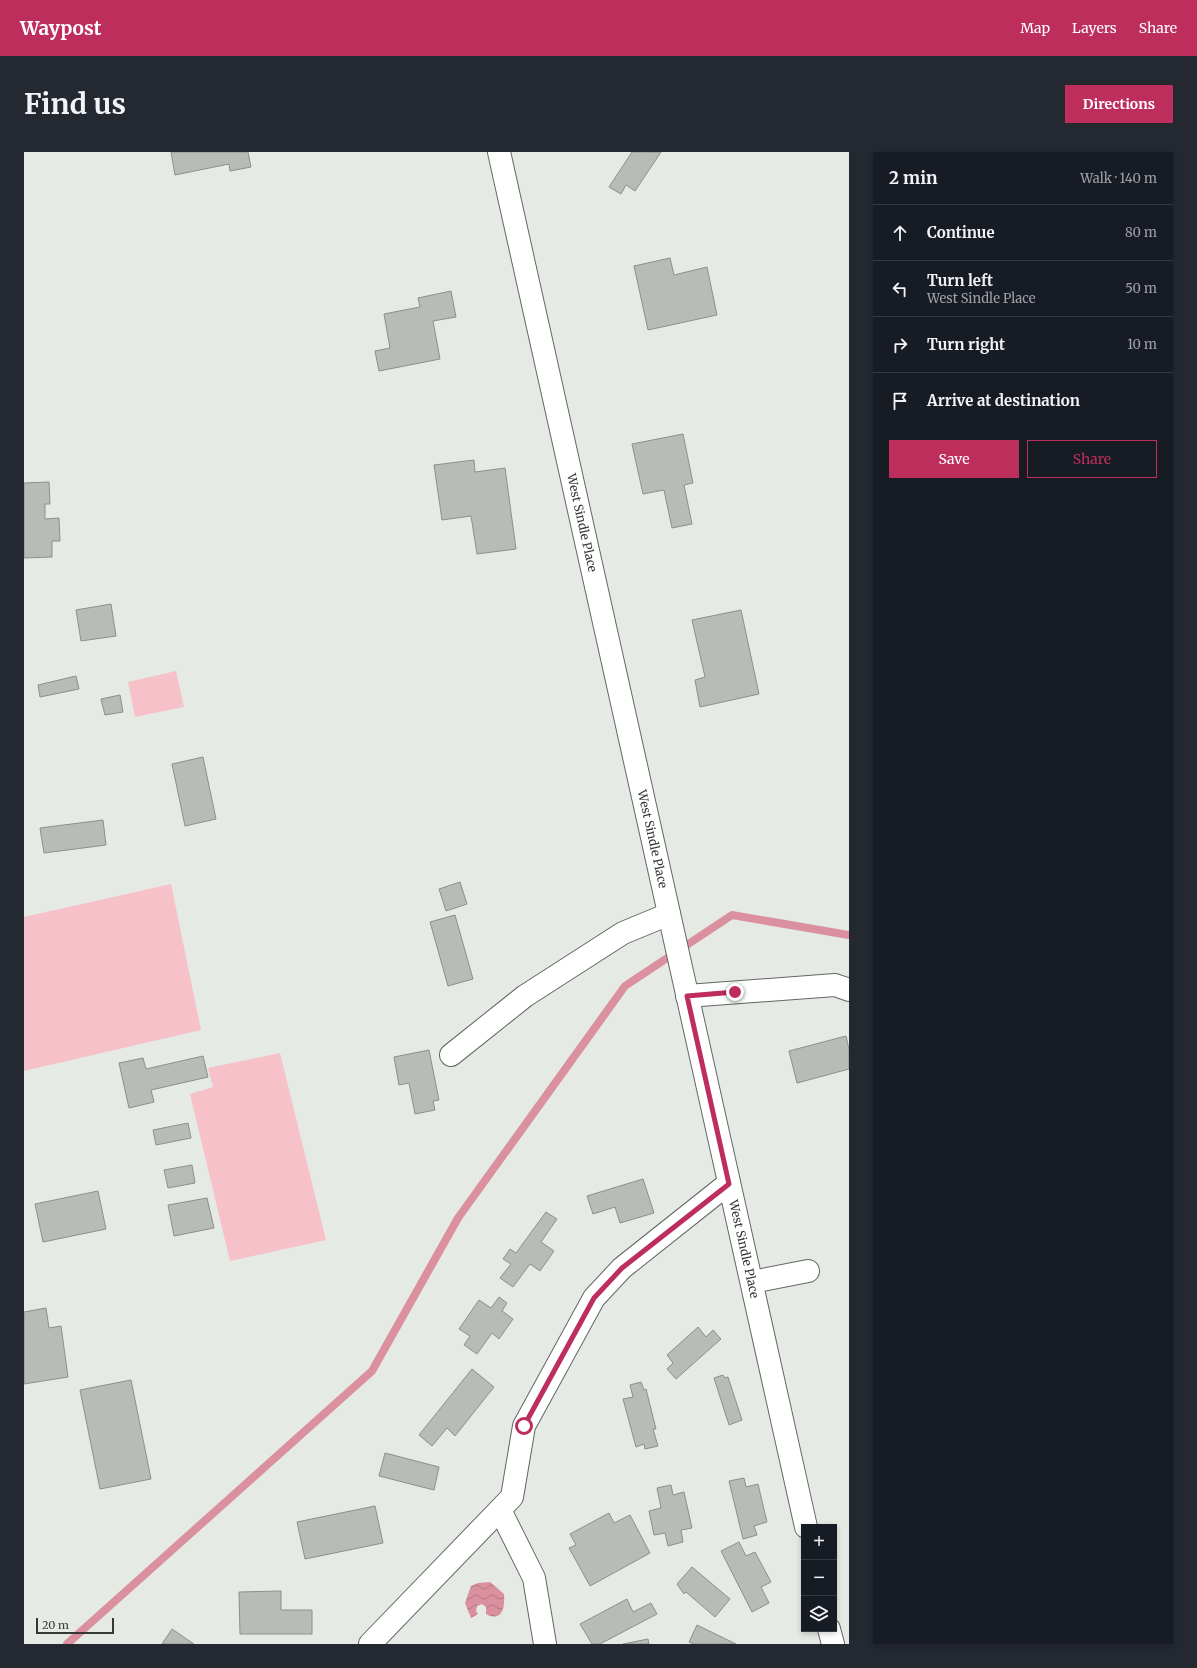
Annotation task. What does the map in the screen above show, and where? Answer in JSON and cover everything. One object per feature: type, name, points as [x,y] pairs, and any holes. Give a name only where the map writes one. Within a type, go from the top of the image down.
[{"type":"street","name":"West Sindle Place","points":[[499,152],[805,1524]]},
{"type":"street","points":[[451,1055],[525,996],[623,933],[669,914]]},
{"type":"street","points":[[687,996],[835,985],[849,990]]},
{"type":"street","points":[[370,1644],[512,1497],[524,1426],[594,1298],[622,1268],[729,1184]]},
{"type":"street","points":[[752,1282],[808,1271]]},
{"type":"street","points":[[500,1510],[534,1578],[545,1644]]},
{"type":"street","points":[[830,1632],[832,1644]]},
{"type":"shaded area","points":[[176,671],[184,707],[135,717],[128,682]]},
{"type":"shaded area","points":[[171,884],[201,1030],[24,1071],[24,917]]},
{"type":"shaded area","points":[[280,1053],[326,1240],[230,1261],[190,1094],[213,1087],[208,1068]]},
{"type":"water","points":[[490,1582],[504,1594],[502,1612],[496,1616],[486,1614],[486,1607],[482,1604],[477,1606],[476,1611],[478,1614],[471,1618],[465,1603],[471,1586],[478,1583]]},
{"type":"building","points":[[171,152],[248,152],[251,167],[230,171],[229,164],[175,175]]},
{"type":"building","points":[[632,152],[661,152],[635,191],[626,185],[621,194],[609,187]]},
{"type":"building","points":[[670,258],[674,275],[707,267],[717,315],[648,330],[634,266]]},
{"type":"building","points":[[451,291],[456,317],[433,321],[440,359],[379,371],[375,351],[390,348],[384,314],[420,307],[418,298]]},
{"type":"building","points":[[683,434],[693,483],[684,485],[692,524],[672,528],[664,490],[643,494],[632,444]]},
{"type":"building","points":[[474,460],[475,472],[505,468],[516,549],[477,554],[471,516],[442,520],[434,465]]},
{"type":"building","points":[[49,482],[50,504],[45,504],[45,519],[59,518],[60,541],[52,541],[52,557],[24,558],[24,483]]},
{"type":"building","points":[[111,604],[116,636],[81,641],[76,610]]},
{"type":"building","points":[[741,610],[759,694],[700,707],[695,680],[705,677],[692,620]]},
{"type":"building","points":[[76,676],[79,689],[40,697],[38,685]]},
{"type":"building","points":[[120,695],[123,712],[105,715],[101,699]]},
{"type":"building","points":[[203,757],[216,819],[185,826],[172,764]]},
{"type":"building","points":[[103,820],[106,845],[44,853],[40,828]]},
{"type":"building","points":[[460,882],[467,904],[446,911],[439,889]]},
{"type":"building","points":[[455,915],[473,979],[448,986],[430,922]]},
{"type":"building","points":[[846,1036],[849,1049],[849,1069],[797,1083],[789,1051]]},
{"type":"building","points":[[429,1050],[439,1100],[433,1101],[435,1110],[415,1114],[409,1083],[399,1085],[394,1057]]},
{"type":"building","points":[[203,1056],[208,1077],[151,1090],[154,1102],[129,1108],[119,1063],[143,1058],[146,1069]]},
{"type":"building","points":[[188,1123],[191,1138],[156,1145],[153,1130]]},
{"type":"building","points":[[192,1165],[195,1183],[168,1188],[164,1170]]},
{"type":"building","points":[[643,1179],[654,1213],[620,1223],[615,1207],[593,1214],[587,1196]]},
{"type":"building","points":[[98,1191],[106,1229],[43,1242],[35,1204]]},
{"type":"building","points":[[207,1198],[214,1228],[174,1236],[168,1205]]},
{"type":"building","points":[[546,1212],[557,1219],[541,1242],[554,1251],[540,1271],[530,1264],[513,1287],[500,1278],[511,1264],[503,1259],[510,1249],[516,1253]]},
{"type":"building","points":[[499,1297],[507,1303],[502,1311],[513,1319],[499,1339],[492,1333],[477,1354],[464,1345],[470,1336],[459,1329],[479,1300],[491,1308]]},
{"type":"building","points":[[46,1308],[49,1328],[61,1326],[68,1377],[24,1384],[24,1312]]},
{"type":"building","points":[[698,1327],[706,1337],[713,1330],[721,1339],[676,1379],[667,1369],[673,1363],[667,1355]]},
{"type":"building","points":[[472,1369],[494,1387],[455,1436],[447,1428],[432,1446],[419,1435]]},
{"type":"building","points":[[723,1375],[725,1378],[728,1377],[742,1420],[729,1425],[714,1378]]},
{"type":"building","points":[[131,1380],[151,1479],[100,1489],[80,1390]]},
{"type":"building","points":[[641,1382],[644,1390],[646,1389],[656,1429],[653,1429],[658,1446],[645,1449],[644,1444],[636,1447],[623,1399],[633,1397],[630,1385]]},
{"type":"building","points":[[385,1453],[439,1467],[434,1490],[379,1476]]},
{"type":"building","points":[[744,1478],[746,1487],[758,1484],[767,1522],[754,1526],[757,1535],[743,1539],[729,1481]]},
{"type":"building","points":[[671,1485],[673,1495],[684,1492],[692,1528],[681,1530],[683,1542],[668,1546],[665,1533],[654,1535],[649,1511],[661,1508],[657,1488]]},
{"type":"building","points":[[375,1506],[383,1543],[305,1559],[297,1522]]},
{"type":"building","points":[[609,1513],[614,1523],[630,1515],[650,1553],[590,1586],[569,1548],[576,1545],[570,1534]]},
{"type":"building","points":[[739,1542],[746,1556],[755,1552],[771,1582],[761,1587],[769,1603],[752,1612],[721,1551]]},
{"type":"building","points":[[692,1567],[730,1599],[715,1617],[686,1592],[684,1594],[677,1584]]},
{"type":"building","points":[[281,1591],[281,1610],[312,1610],[312,1634],[240,1634],[239,1592]]},
{"type":"building","points":[[627,1599],[633,1612],[651,1603],[657,1614],[600,1644],[592,1644],[580,1624]]},
{"type":"building","points":[[697,1625],[736,1644],[694,1644],[689,1642]]},
{"type":"building","points":[[172,1629],[194,1644],[162,1644]]},
{"type":"building","points":[[648,1639],[649,1644],[623,1644]]},
{"type":"waterway","points":[[67,1644],[372,1371],[458,1218],[625,986],[732,915],[849,935]]},
{"type":"route","points":[[524,1426],[594,1298],[622,1268],[729,1184],[687,996],[735,992]]}]
